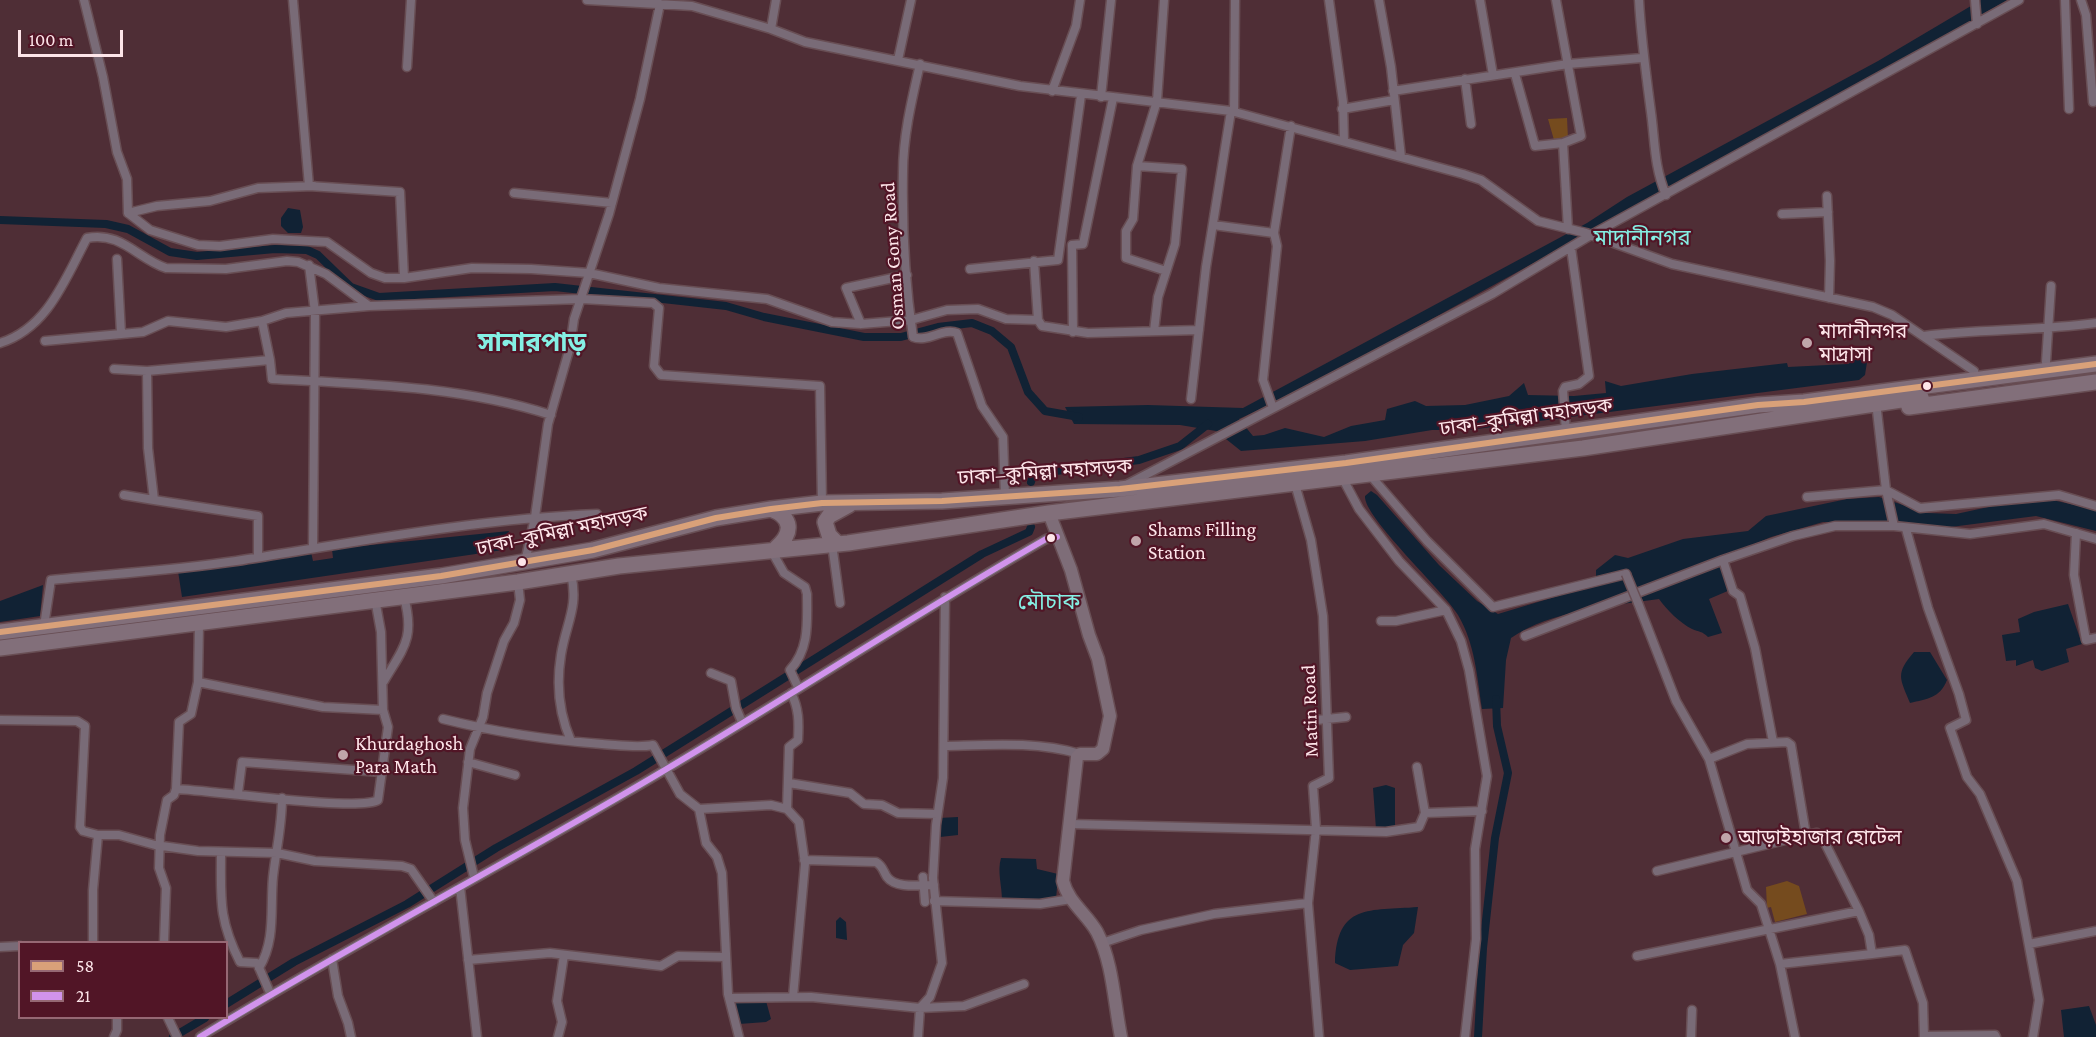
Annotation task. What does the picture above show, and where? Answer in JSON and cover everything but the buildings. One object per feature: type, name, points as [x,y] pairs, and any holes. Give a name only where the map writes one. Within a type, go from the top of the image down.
[{"type":"highway","points":[[1758,405],[1820,390],[2096,355]]},
{"type":"highway","name":"ঢাকা–কুমিল্লা মহাসড়ক","points":[[0,632],[290,597],[441,576],[593,550],[716,518],[771,509],[822,503],[1120,489],[1346,463],[1565,427],[1758,405],[1804,402],[2096,364]]},
{"type":"highway","name":"ঢাকা–কুমিল্লা মহাসড়ক","points":[[0,648],[571,574],[773,549],[835,544],[1049,513],[1583,448],[1762,420],[2096,374]]},
{"type":"highway","points":[[1762,420],[1790,423],[2096,382]]},
{"type":"highway","points":[[835,544],[828,535],[825,522],[838,510],[853,503]]},
{"type":"highway","points":[[771,509],[784,516],[789,528],[783,542],[773,549]]},
{"type":"street","points":[[84,0],[103,77],[117,152],[127,179],[129,213],[150,230],[198,245],[220,246],[273,238],[327,242],[371,273],[385,278],[404,278],[472,268],[589,273],[659,288],[767,299],[832,322],[861,324],[911,321],[947,310],[978,309],[1006,319],[1038,320]]},
{"type":"street","points":[[293,0],[309,186]]},
{"type":"street","points":[[407,67],[411,0]]},
{"type":"street","points":[[587,0],[660,4],[693,3],[805,42],[1052,91],[1113,99],[1157,101],[1232,112],[1291,126],[1481,180],[1538,221],[1588,234],[1671,264],[1873,307],[1892,315],[1974,371]]},
{"type":"street","points":[[771,29],[776,0]]},
{"type":"street","points":[[898,60],[911,0]]},
{"type":"street","points":[[1052,91],[1076,26],[1080,0]]},
{"type":"street","points":[[1101,96],[1111,0]]},
{"type":"street","points":[[1164,0],[1157,101],[1137,166],[1133,219],[1126,231],[1126,258],[1166,271]]},
{"type":"street","points":[[1191,399],[1213,225],[1232,112],[1235,0]]},
{"type":"street","points":[[1329,0],[1344,141]]},
{"type":"street","points":[[1379,0],[1401,156]]},
{"type":"street","points":[[1480,0],[1493,75]]},
{"type":"street","points":[[1515,74],[1535,146],[1563,143],[1581,136],[1557,0]]},
{"type":"street","points":[[1639,0],[1642,58],[1659,178],[1666,195]]},
{"type":"street","points":[[1975,0],[1977,24]]},
{"type":"street","points":[[1120,489],[1257,418],[1273,407],[1374,357],[1571,248],[1588,234],[1666,195],[2019,0]]},
{"type":"street","points":[[2065,0],[2069,109]]},
{"type":"street","points":[[2081,0],[2086,15],[2093,102]]},
{"type":"street","points":[[525,562],[535,517],[550,415],[570,347],[574,319],[612,203],[640,99],[660,4]]},
{"type":"street","points":[[1342,109],[1465,79],[1515,74],[1568,64],[1642,58]]},
{"type":"street","name":"Osman Gony Road","points":[[920,64],[909,116],[902,171],[907,275],[914,337],[919,339],[951,331],[957,333],[982,406],[1004,437],[1005,496]]},
{"type":"street","points":[[1465,79],[1471,124]]},
{"type":"street","points":[[970,269],[1058,260],[1081,95]]},
{"type":"street","points":[[1073,332],[1071,245],[1083,244],[1113,99]]},
{"type":"street","points":[[1273,407],[1263,380],[1277,246],[1274,233],[1291,126]]},
{"type":"street","points":[[1563,143],[1570,229]]},
{"type":"street","points":[[1137,166],[1182,169],[1175,244],[1158,297],[1154,331]]},
{"type":"street","points":[[129,213],[157,206],[210,201],[258,188],[309,186],[400,192],[404,278]]},
{"type":"street","points":[[514,193],[612,203]]},
{"type":"street","points":[[1827,196],[1831,277],[1829,298]]},
{"type":"street","points":[[1782,214],[1828,212]]},
{"type":"street","points":[[1213,225],[1274,233]]},
{"type":"street","points":[[0,343],[15,338],[31,328],[54,299],[72,270],[87,238],[106,238],[132,246],[157,265],[166,268],[225,269],[287,261],[309,266],[326,274],[369,306]]},
{"type":"street","points":[[1565,427],[1563,391],[1565,387],[1579,384],[1589,376],[1571,248]]},
{"type":"street","points":[[117,258],[121,333]]},
{"type":"street","points":[[1034,261],[1038,320],[1042,326],[1073,332],[1199,330]]},
{"type":"street","points":[[309,266],[315,312],[313,547]]},
{"type":"street","points":[[861,324],[846,288],[907,275]]},
{"type":"street","points":[[2046,362],[2051,286]]},
{"type":"street","points":[[45,340],[143,332],[168,321],[226,327],[262,321],[286,313],[369,306],[582,299],[653,303],[659,308],[654,366],[660,375],[820,386],[822,503]]},
{"type":"street","points":[[262,321],[272,379],[452,392],[520,405],[550,415]]},
{"type":"street","points":[[1924,336],[1971,331],[2048,329],[2096,323]]},
{"type":"street","points":[[114,369],[147,371],[270,360]]},
{"type":"street","points":[[147,371],[148,448],[154,500]]},
{"type":"street","points":[[1877,411],[1887,494],[1894,525]]},
{"type":"street","points":[[1370,475],[1427,541],[1493,606],[1626,574],[1676,701],[1709,759],[1747,890],[1761,904],[1780,964],[1795,1037]]},
{"type":"street","points":[[1343,478],[1359,509],[1399,561],[1446,610],[1461,641],[1487,776],[1475,849],[1476,939],[1465,1037]]},
{"type":"street","name":"Matin Road","points":[[1295,484],[1311,540],[1323,616],[1322,720],[1329,778],[1313,786],[1316,829],[1308,903],[1319,1037]]},
{"type":"street","points":[[1807,497],[1887,494],[1920,508],[2059,495],[2096,506]]},
{"type":"street","points":[[124,495],[258,516],[258,557]]},
{"type":"street","points":[[944,746],[1053,747],[1080,754],[1097,754],[1103,749],[1110,716],[1098,659],[1071,570],[1049,513]]},
{"type":"street","points":[[44,626],[51,580],[258,557],[313,547],[535,517],[597,514]]},
{"type":"street","points":[[1525,636],[1723,560],[1793,536],[1835,526],[1894,525],[1906,529],[1970,534],[2044,524],[2096,539]]},
{"type":"street","points":[[1906,529],[1928,608],[1966,720],[1950,728],[1967,777],[1980,794],[2017,881],[2039,1000],[2033,1037]]},
{"type":"street","points":[[2076,533],[2074,575],[2086,640],[2096,638]]},
{"type":"street","points":[[200,1037],[269,993],[434,902],[665,765],[739,715],[794,686],[1046,539],[1057,537]]},
{"type":"street","points":[[835,544],[840,603]]},
{"type":"street","points":[[773,549],[784,573],[801,584],[807,594],[805,647],[800,658],[790,670],[798,706],[798,740],[789,747],[787,809]]},
{"type":"street","points":[[1723,560],[1733,591],[1740,596],[1755,648],[1773,742]]},
{"type":"street","points":[[571,574],[574,610],[561,656],[559,704],[571,741]]},
{"type":"street","points":[[474,877],[464,828],[463,808],[468,762],[504,641],[514,623],[520,600],[518,582]]},
{"type":"street","points":[[383,682],[408,642],[409,615],[404,597]]},
{"type":"street","points":[[929,902],[934,885],[937,814],[943,778],[945,597]]},
{"type":"street","points":[[176,789],[339,803],[378,800],[388,727],[383,710],[379,612],[375,599]]},
{"type":"street","points":[[1382,621],[1396,621],[1446,610]]},
{"type":"street","points":[[164,941],[166,888],[159,868],[160,846],[165,807],[176,789],[179,722],[191,714],[198,682],[199,624]]},
{"type":"street","points":[[711,673],[731,681],[739,715]]},
{"type":"street","points":[[198,682],[323,706],[383,710]]},
{"type":"street","points":[[1322,720],[1346,717]]},
{"type":"street","points":[[442,719],[478,728],[571,741],[644,747],[653,745],[680,794],[699,808],[761,805],[787,809],[799,822],[804,860],[794,997]]},
{"type":"street","points":[[0,720],[77,721],[85,726],[80,827],[83,831],[98,835],[120,836],[160,846],[221,852],[277,853],[315,861],[402,866],[411,869],[434,902]]},
{"type":"street","points":[[1709,759],[1747,744],[1787,742],[1791,745],[1806,835]]},
{"type":"street","points":[[1080,754],[1077,757],[1074,771],[1063,874],[1065,888],[1089,920],[1107,955],[1121,1037]]},
{"type":"street","points":[[238,794],[243,762],[381,772]]},
{"type":"street","points":[[468,762],[515,775]]},
{"type":"street","points":[[1070,824],[1386,832],[1419,827],[1425,813],[1417,767]]},
{"type":"street","points":[[789,783],[850,793],[864,804],[882,805],[898,813],[937,814]]},
{"type":"street","points":[[258,968],[267,954],[272,933],[272,894],[282,829],[282,798]]},
{"type":"street","points":[[699,808],[706,843],[717,857],[722,873],[729,998],[739,1037]]},
{"type":"street","points":[[1425,813],[1482,810]]},
{"type":"street","points":[[1657,872],[1737,850],[1817,833],[1822,837],[1859,911],[1869,935],[1872,954]]},
{"type":"street","points":[[93,941],[93,890],[98,835]]},
{"type":"street","points":[[221,852],[221,914],[240,962],[257,963],[269,993]]},
{"type":"street","points":[[804,860],[846,859],[876,862],[891,880],[922,881],[934,885]]},
{"type":"street","points":[[918,1037],[920,1008],[930,997],[942,963],[929,902],[922,881]]},
{"type":"street","points":[[460,887],[477,1037]]},
{"type":"street","points":[[929,902],[1040,904],[1071,899]]},
{"type":"street","points":[[1102,943],[1141,930],[1214,914],[1308,903]]},
{"type":"street","points":[[1637,956],[1859,911]]},
{"type":"street","points":[[2029,944],[2096,931]]},
{"type":"street","points":[[0,947],[18,946]]},
{"type":"street","points":[[1780,964],[1905,950],[1923,1003],[1924,1036],[1995,1035],[1996,1037]]},
{"type":"street","points":[[468,960],[536,953],[662,966],[678,956],[726,957]]},
{"type":"street","points":[[558,1037],[562,1022],[557,1001],[564,955]]},
{"type":"street","points":[[332,959],[338,996],[351,1037]]},
{"type":"street","points":[[729,998],[794,997],[920,1008],[964,1006],[1024,984]]},
{"type":"street","points":[[1691,1037],[1692,1010]]},
{"type":"street","points":[[114,1037],[117,1019]]},
{"type":"street","points":[[169,1021],[177,1037]]},
{"type":"shaded area","points":[[1567,118],[1568,139],[1554,140],[1548,119]]},
{"type":"shaded area","points":[[1787,881],[1799,886],[1807,914],[1775,922],[1771,907],[1767,908],[1766,887]]},
{"type":"water","points":[[1981,0],[2007,0],[1894,65],[1308,387],[1239,419],[1253,436],[1285,428],[1324,437],[1351,426],[1385,420],[1387,409],[1415,401],[1426,406],[1465,405],[1509,396],[1524,383],[1528,395],[1574,396],[1606,393],[1605,381],[1621,386],[1692,374],[1787,363],[1788,367],[1848,364],[1857,359],[1867,362],[1865,375],[1859,380],[1469,430],[1432,430],[1365,441],[1241,451],[1216,431],[1180,425],[1074,424],[1065,407],[1148,405],[1243,408],[1587,223],[1627,197],[1878,61]]},
{"type":"water","points":[[288,208],[300,210],[303,227],[301,233],[288,233],[281,226],[281,218]]},
{"type":"water","points":[[1371,491],[1439,565],[1477,601],[1498,614],[1578,590],[1596,581],[1596,570],[1615,555],[1628,558],[1683,539],[1748,531],[1766,516],[1847,499],[1879,497],[1927,513],[1956,514],[2007,503],[2048,499],[2096,510],[2096,531],[2036,516],[1935,529],[1873,522],[1823,522],[1771,537],[1721,558],[1730,590],[1709,599],[1722,633],[1708,637],[1692,629],[1674,616],[1659,599],[1563,615],[1511,638],[1506,660],[1503,708],[1482,709],[1474,660],[1464,626],[1450,604],[1377,520],[1365,496]]},
{"type":"water","points":[[509,531],[503,550],[182,597],[178,571],[311,552],[313,561],[333,558],[332,549]]},
{"type":"water","points":[[43,585],[40,616],[0,622],[0,601]]},
{"type":"water","points":[[2068,604],[2082,644],[2066,649],[2069,662],[2042,671],[2035,668],[2033,660],[2016,666],[2016,660],[2006,661],[2002,635],[2020,632],[2018,619],[2034,612]]},
{"type":"water","points":[[1914,652],[1930,652],[1947,680],[1937,694],[1910,703],[1901,676],[1904,666]]},
{"type":"water","points":[[1386,785],[1395,788],[1395,828],[1376,829],[1373,788]]},
{"type":"water","points":[[958,817],[958,835],[940,837],[939,818]]},
{"type":"water","points":[[1001,858],[1036,859],[1037,869],[1058,874],[1056,900],[1002,900]]},
{"type":"water","points":[[1418,907],[1414,933],[1403,945],[1398,966],[1350,970],[1335,963],[1337,944],[1349,920],[1371,911]]},
{"type":"water","points":[[840,917],[846,922],[847,940],[836,938],[836,921]]},
{"type":"water","points":[[734,1000],[766,1001],[771,1019],[766,1022],[739,1024],[733,1006]]},
{"type":"water","points":[[2089,1006],[2096,1025],[2096,1037],[2064,1037],[2061,1010]]},
{"type":"waterway","points":[[0,220],[106,224],[128,229],[170,252],[197,256],[275,249],[307,250],[318,255],[351,287],[379,297],[555,287],[726,306],[764,317],[864,337],[901,337],[938,327],[972,323],[992,331],[1011,347],[1028,392],[1045,411],[1079,417]]},
{"type":"waterway","points":[[1031,482],[1033,475],[1139,460],[1180,446],[1208,424]]},
{"type":"waterway","points":[[228,1003],[294,962],[407,904],[496,848],[636,771],[982,554],[1029,532],[1031,527]]},
{"type":"waterway","points":[[1478,1037],[1483,948],[1495,838],[1508,773],[1497,726],[1496,699]]},
{"type":"waterway","points":[[173,1037],[203,1019]]},
{"type":"transit line","name":"58","points":[[0,632],[441,576],[593,550],[716,518],[771,509],[822,503],[942,501],[1120,489],[1346,463],[1758,405],[1804,402],[2096,364]]},
{"type":"transit line","name":"21","points":[[200,1037],[677,763],[1046,539],[1057,537]]},
{"type":"place","name":"মাদানীনগর মাদ্রাসা","points":[[1807,343]]},
{"type":"place","name":"Shams Filling Station","points":[[1136,541]]},
{"type":"place","name":"Khurdaghosh Para Math","points":[[343,755]]},
{"type":"place","name":"আড়াইহাজার হোটেল","points":[[1726,838]]},
{"type":"district","name":"মাদানীনগর","points":[[1642,238]]},
{"type":"district","name":"সানারপাড়","points":[[532,343]]},
{"type":"district","name":"মৌচাক","points":[[1049,602]]}]
